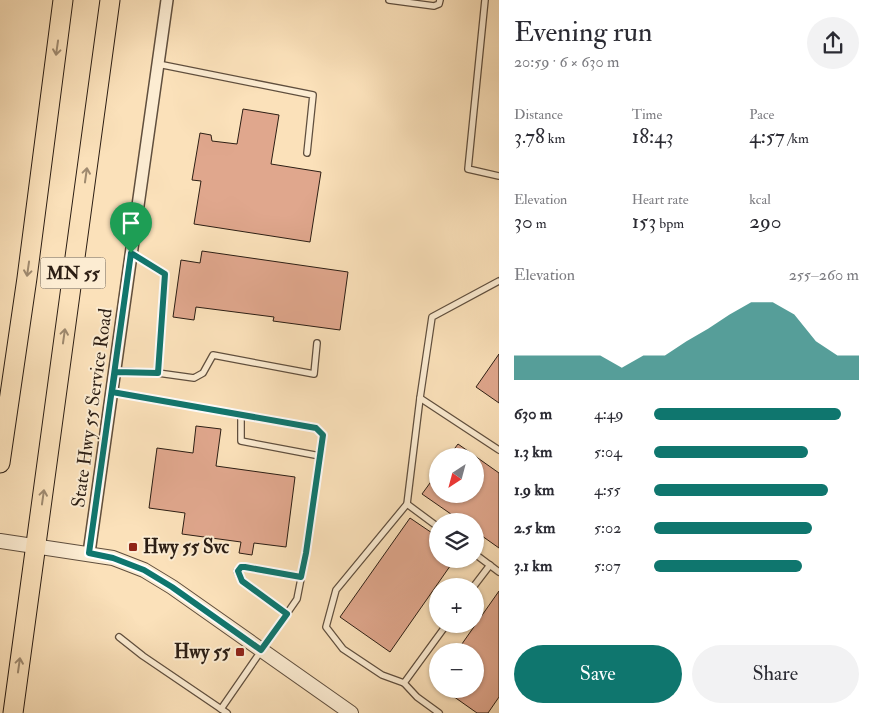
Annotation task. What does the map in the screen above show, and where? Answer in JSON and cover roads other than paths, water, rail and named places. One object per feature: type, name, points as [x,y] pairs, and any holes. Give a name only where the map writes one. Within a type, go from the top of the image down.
[{"type":"highway","name":"MN 55","points":[[0,463],[64,0]]},
{"type":"highway","name":"MN 55","points":[[12,713],[110,0]]},
{"type":"street","name":"State Hwy 55 Service Road","points":[[89,553],[167,0]]},
{"type":"street","points":[[0,541],[89,553],[113,558],[144,570],[172,587],[351,713]]},
{"type":"lane","points":[[389,0],[434,6],[439,4],[440,0]]},
{"type":"lane","points":[[485,0],[468,169],[499,176]]},
{"type":"lane","points":[[158,64],[313,95],[307,153]]},
{"type":"lane","points":[[131,253],[165,274],[158,373]]},
{"type":"lane","points":[[440,713],[417,697],[404,683],[382,675],[343,649],[326,627],[336,590],[406,504],[432,317],[499,281]]},
{"type":"lane","points":[[115,372],[158,373],[194,378],[203,373],[213,355],[314,374],[317,343]]},
{"type":"lane","points":[[112,392],[316,428],[323,435],[306,553],[297,599],[221,709]]},
{"type":"lane","points":[[420,398],[499,450]]},
{"type":"lane","points":[[241,415],[241,441],[320,456]]},
{"type":"lane","points":[[406,504],[429,521]]},
{"type":"lane","points":[[484,561],[499,572]]},
{"type":"lane","points":[[480,578],[490,565]]},
{"type":"lane","points":[[287,614],[242,581],[238,571],[241,567],[245,567],[301,577]]},
{"type":"lane","points":[[404,683],[440,633]]},
{"type":"lane","points":[[119,637],[143,656],[227,713]]},
{"type":"place","name":"Hwy 55 Svc","points":[[133,547]]},
{"type":"place","name":"Hwy 55","points":[[240,652]]}]
